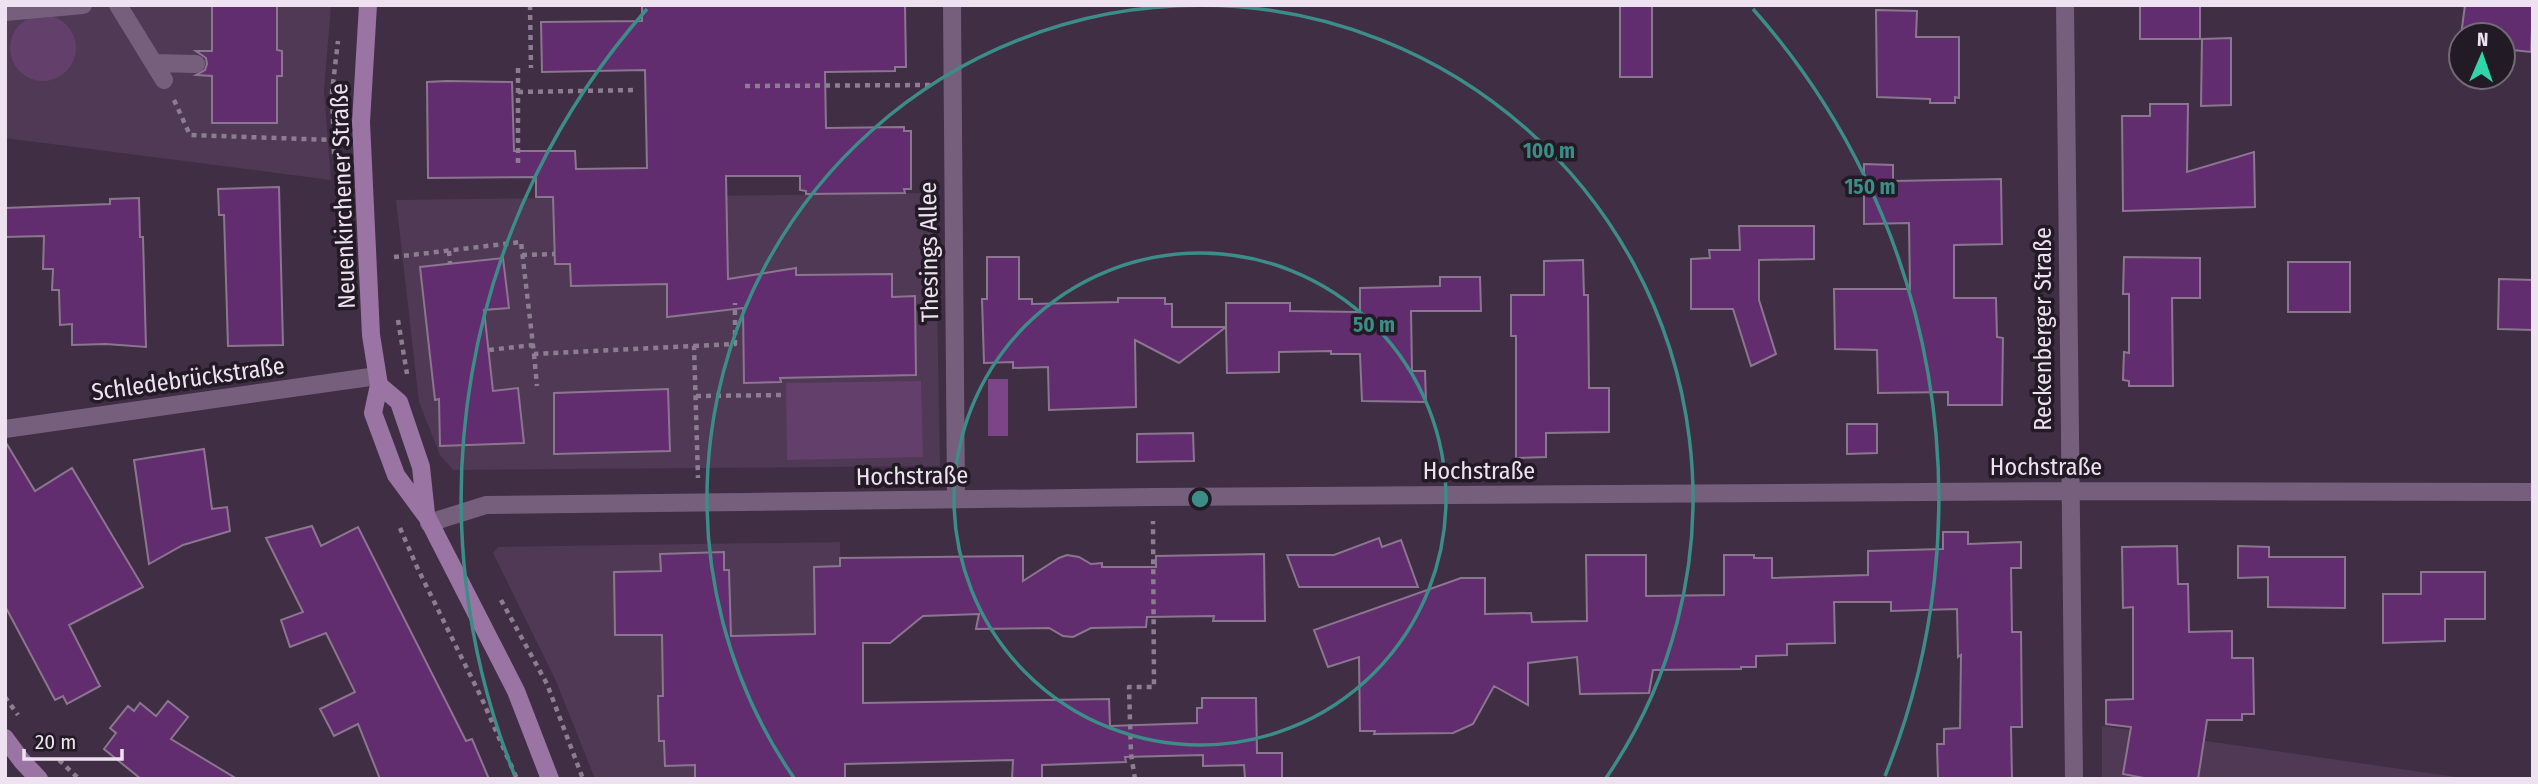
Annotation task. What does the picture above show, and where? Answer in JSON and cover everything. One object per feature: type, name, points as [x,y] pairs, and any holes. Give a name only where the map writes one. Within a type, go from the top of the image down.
[{"type":"main road","name":"Neuenkirchener Straße","points":[[368,5],[361,122],[372,335],[378,381],[373,413],[396,475],[428,520],[516,691],[550,779]]},
{"type":"main road","name":"Neuenkirchener Straße","points":[[378,381],[399,402],[421,467],[428,520]]},
{"type":"main road","points":[[5,738],[39,779]]},
{"type":"street","points":[[11,9],[83,5]]},
{"type":"street","points":[[118,5],[164,80]]},
{"type":"street","name":"Thesings Allee","points":[[952,5],[956,499]]},
{"type":"street","name":"Reckenberger Straße","points":[[2065,5],[2074,779]]},
{"type":"street","points":[[154,63],[196,64]]},
{"type":"street","name":"Schledebrückstraße","points":[[5,429],[378,381]]},
{"type":"street","name":"Hochstraße","points":[[428,520],[486,505],[1153,497],[2533,492]]},
{"type":"path","points":[[530,5],[531,68]]},
{"type":"path","points":[[518,68],[518,166]]},
{"type":"path","points":[[164,80],[190,135],[333,139]]},
{"type":"path","points":[[745,86],[953,85]]},
{"type":"path","points":[[518,92],[636,90]]},
{"type":"path","points":[[394,257],[521,242],[537,386]]},
{"type":"path","points":[[393,244],[394,270]]},
{"type":"path","points":[[449,251],[450,264]]},
{"type":"path","points":[[522,255],[555,254]]},
{"type":"path","points":[[534,354],[735,344],[736,303]]},
{"type":"path","points":[[396,308],[409,385]]},
{"type":"path","points":[[489,350],[533,345]]},
{"type":"path","points":[[694,346],[699,503]]},
{"type":"path","points":[[695,396],[786,395]]},
{"type":"path","points":[[1135,779],[1131,754],[1129,687],[1154,687],[1153,497]]},
{"type":"path","points":[[396,518],[517,779]]},
{"type":"shaded area","points":[[5,5],[331,5],[324,91],[331,180],[5,138]]},
{"type":"shaded area","points":[[36,15],[50,15],[62,20],[71,29],[76,48],[74,61],[67,72],[50,81],[36,81],[24,76],[15,67],[10,55],[10,41],[15,29],[24,20]]},
{"type":"shaded area","points":[[935,193],[940,466],[453,470],[440,455],[419,402],[396,200]]},
{"type":"shaded area","points":[[988,379],[1008,379],[1008,436],[988,436]]},
{"type":"shaded area","points":[[921,381],[923,457],[787,460],[786,383]]},
{"type":"shaded area","points":[[840,542],[846,779],[595,779],[556,681],[493,553],[498,547]]},
{"type":"shaded area","points":[[2102,726],[2470,779],[2102,779]]},
{"type":"building","points":[[212,5],[277,5],[277,50],[282,51],[282,76],[277,76],[277,123],[212,123],[212,76],[196,75],[205,70],[207,64],[206,58],[196,51],[212,51]]},
{"type":"building","points":[[642,5],[905,5],[906,67],[895,67],[895,71],[825,72],[826,128],[904,127],[904,131],[911,131],[911,189],[904,189],[905,193],[806,194],[806,191],[800,190],[800,176],[726,176],[728,279],[796,268],[796,275],[892,274],[892,297],[915,296],[916,375],[780,378],[781,382],[744,383],[743,308],[667,317],[667,284],[571,286],[570,264],[555,264],[553,197],[536,197],[536,177],[428,178],[427,82],[447,81],[512,82],[514,151],[575,151],[576,169],[647,168],[645,70],[542,72],[541,22],[642,21]]},
{"type":"building","points":[[1620,5],[1652,5],[1652,77],[1620,77]]},
{"type":"building","points":[[2140,5],[2200,5],[2200,39],[2140,39]]},
{"type":"building","points":[[2465,5],[2533,5],[2531,52],[2517,50],[2517,21],[2463,21]]},
{"type":"building","points":[[1876,10],[1917,11],[1916,37],[1959,37],[1959,98],[1955,97],[1955,103],[1877,97]]},
{"type":"building","points":[[2231,38],[2231,105],[2201,106],[2202,39]]},
{"type":"building","points":[[2150,104],[2188,104],[2187,172],[2254,152],[2255,207],[2123,211],[2122,116],[2150,116]]},
{"type":"building","points":[[1864,164],[1893,165],[1893,181],[2001,179],[2002,244],[1954,245],[1954,298],[1996,298],[1997,337],[2003,338],[2002,405],[1948,405],[1948,392],[1878,393],[1877,350],[1835,349],[1834,289],[1910,289],[1909,223],[1864,224]]},
{"type":"building","points":[[279,187],[283,345],[228,346],[224,215],[219,215],[218,189]]},
{"type":"building","points":[[139,198],[140,237],[143,237],[146,347],[72,345],[72,324],[60,325],[59,290],[52,290],[53,269],[43,269],[44,236],[5,237],[5,208],[110,204],[110,199]]},
{"type":"building","points":[[1739,226],[1814,226],[1814,259],[1759,260],[1759,300],[1776,354],[1751,366],[1733,309],[1691,309],[1691,259],[1710,258],[1709,250],[1740,250]]},
{"type":"building","points":[[987,257],[1019,257],[1019,299],[1032,299],[1032,304],[1118,302],[1118,298],[1165,298],[1165,304],[1172,304],[1172,327],[1226,327],[1179,363],[1135,340],[1136,407],[1049,410],[1048,367],[1013,368],[1013,362],[984,363],[982,299],[987,299]]},
{"type":"building","points":[[2124,257],[2200,258],[2200,298],[2172,298],[2173,386],[2129,386],[2129,381],[2123,380],[2124,352],[2129,353],[2129,294],[2123,294]]},
{"type":"building","points":[[503,258],[509,308],[484,310],[493,391],[518,388],[524,443],[440,446],[439,399],[435,400],[420,267]]},
{"type":"building","points":[[1583,260],[1584,295],[1588,295],[1589,388],[1609,388],[1609,432],[1546,433],[1546,457],[1516,458],[1516,336],[1511,336],[1511,295],[1544,295],[1544,261]]},
{"type":"building","points":[[2288,262],[2350,262],[2350,312],[2288,312]]},
{"type":"building","points":[[1440,277],[1480,277],[1481,311],[1411,311],[1412,371],[1425,371],[1426,402],[1362,401],[1360,354],[1331,354],[1331,351],[1279,352],[1279,372],[1227,373],[1226,303],[1290,303],[1290,311],[1360,312],[1360,288],[1440,286]]},
{"type":"building","points":[[2499,279],[2533,280],[2533,330],[2498,329]]},
{"type":"building","points":[[668,389],[670,451],[554,454],[554,393]]},
{"type":"building","points":[[1847,424],[1877,424],[1877,453],[1847,454]]},
{"type":"building","points":[[1193,433],[1194,461],[1137,462],[1137,434]]},
{"type":"building","points":[[5,441],[35,491],[72,468],[143,587],[69,625],[100,686],[67,704],[63,696],[55,700],[5,606]]},
{"type":"building","points":[[204,449],[212,509],[227,507],[230,531],[183,545],[149,564],[134,460]]},
{"type":"building","points":[[312,526],[321,546],[358,527],[466,741],[472,739],[489,779],[380,779],[358,724],[334,736],[320,709],[355,692],[326,633],[290,647],[281,620],[303,612],[266,538]]},
{"type":"building","points":[[1943,532],[1968,532],[1968,544],[2021,542],[2021,568],[2011,568],[2012,632],[2021,632],[2022,727],[2011,727],[2012,779],[1938,779],[1937,744],[1944,744],[1944,729],[1960,728],[1961,655],[1958,657],[1957,609],[1891,611],[1891,602],[1834,602],[1835,643],[1787,644],[1787,655],[1756,656],[1756,667],[1653,670],[1649,693],[1580,694],[1577,657],[1528,663],[1528,705],[1494,686],[1473,724],[1453,733],[1374,734],[1375,731],[1360,731],[1359,657],[1328,667],[1314,630],[1461,578],[1485,578],[1485,614],[1531,613],[1532,622],[1587,621],[1586,555],[1646,555],[1646,596],[1724,595],[1724,555],[1772,558],[1772,578],[1868,575],[1868,551],[1943,549]]},
{"type":"building","points":[[1379,538],[1382,547],[1401,540],[1418,587],[1299,587],[1287,555],[1334,555]]},
{"type":"building","points":[[2177,546],[2178,584],[2188,584],[2189,632],[2232,631],[2232,658],[2253,658],[2254,714],[2242,714],[2242,720],[2207,720],[2198,779],[2149,779],[2123,774],[2131,727],[2106,724],[2106,700],[2133,699],[2133,607],[2123,608],[2122,547]]},
{"type":"building","points":[[2238,546],[2269,547],[2269,557],[2345,557],[2345,608],[2268,607],[2268,577],[2238,578]]},
{"type":"building","points":[[724,552],[724,570],[729,570],[731,636],[815,634],[814,567],[840,566],[840,558],[1023,556],[1023,581],[1067,555],[1079,557],[1091,564],[1102,563],[1102,567],[1156,567],[1156,556],[1264,554],[1265,621],[1213,621],[1214,616],[1147,617],[1146,627],[1091,628],[1073,637],[1063,636],[1049,628],[976,629],[979,614],[923,616],[890,643],[863,643],[863,703],[1109,699],[1110,726],[1197,723],[1197,708],[1202,708],[1202,698],[1256,698],[1257,753],[1282,753],[1282,779],[1245,779],[1244,765],[1203,766],[1203,755],[1125,757],[1126,762],[1042,765],[1042,779],[1012,779],[1013,760],[845,764],[845,779],[695,779],[695,765],[665,766],[664,741],[659,741],[658,696],[663,696],[662,635],[615,635],[614,572],[661,571],[660,554]]},
{"type":"building","points":[[2421,572],[2485,572],[2485,619],[2445,619],[2445,641],[2383,643],[2383,594],[2421,594]]},
{"type":"building","points":[[168,701],[188,717],[171,739],[237,779],[141,779],[104,749],[116,733],[110,728],[128,706],[134,711],[140,703],[156,716]]}]
